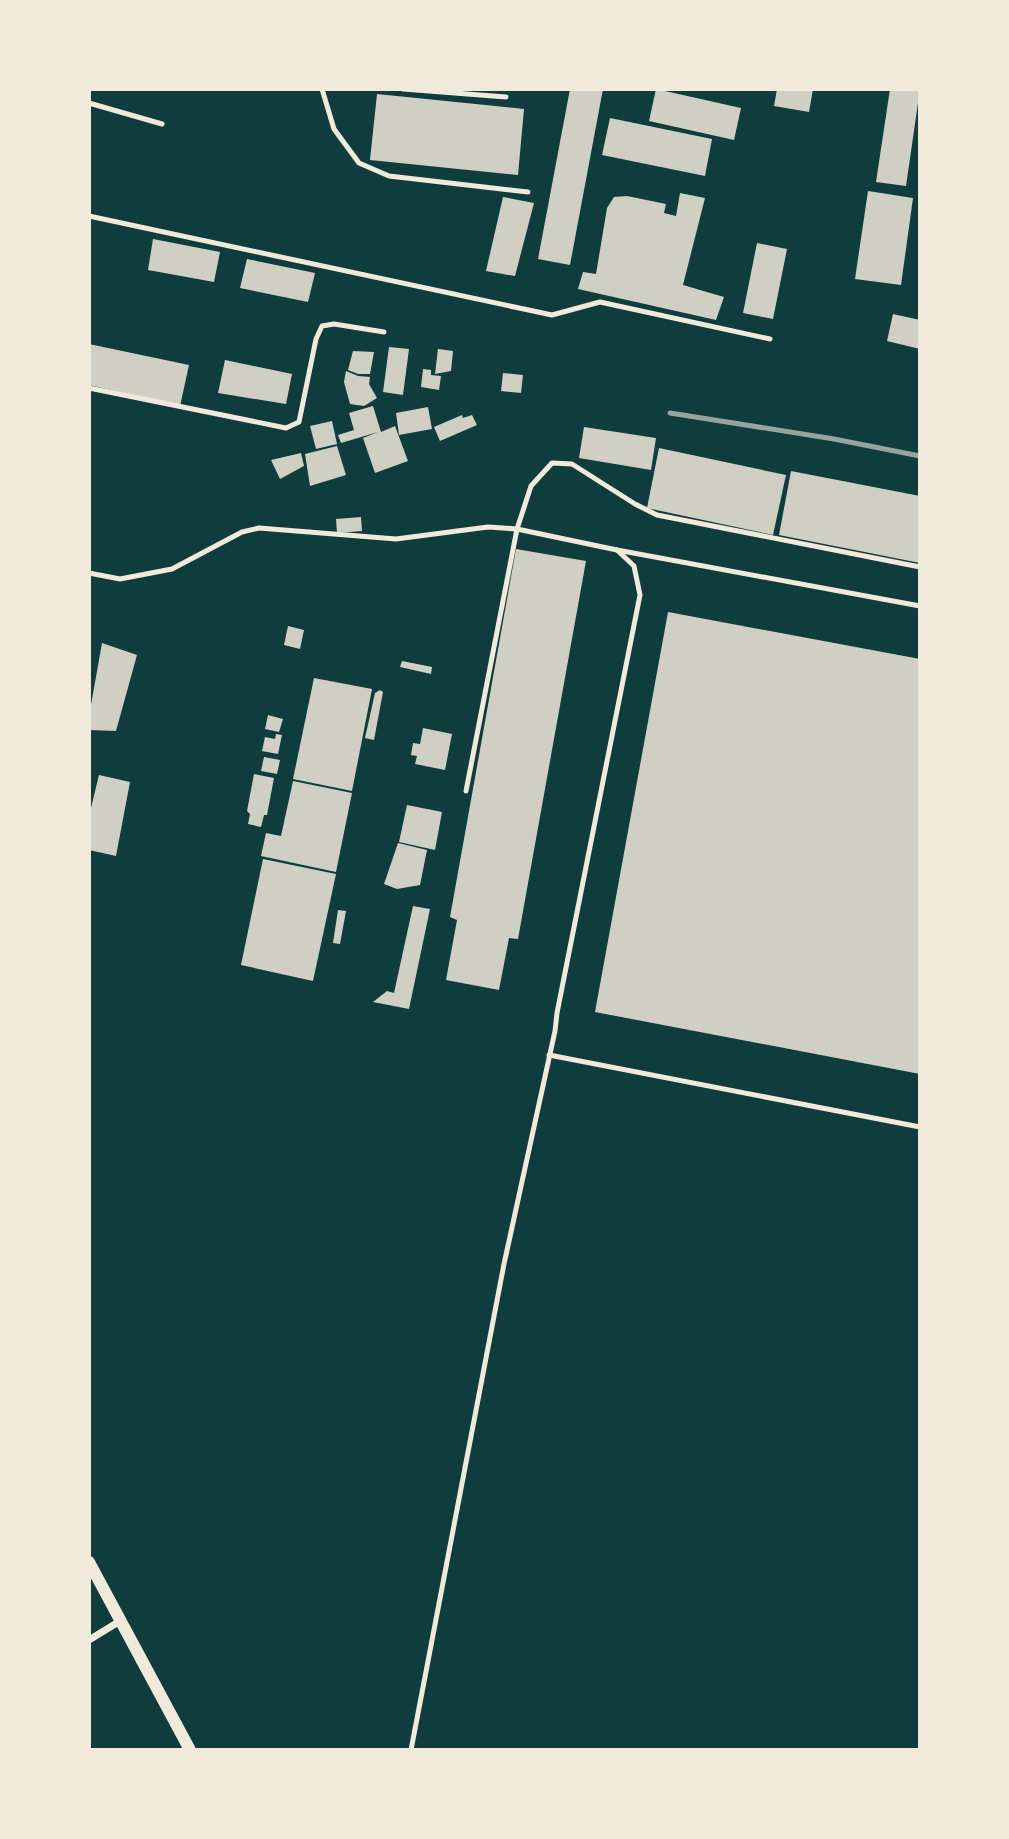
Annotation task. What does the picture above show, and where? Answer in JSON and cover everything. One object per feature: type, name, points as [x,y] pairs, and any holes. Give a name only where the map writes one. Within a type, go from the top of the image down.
[{"type":"street","points":[[89,1562],[190,1750]]},
{"type":"street","points":[[89,1640],[120,1621]]},
{"type":"lane","points":[[322,89],[334,129],[359,163],[388,176],[528,192]]},
{"type":"lane","points":[[404,89],[506,97]]},
{"type":"lane","points":[[89,103],[162,124]]},
{"type":"lane","points":[[89,216],[552,315],[600,302],[770,339]]},
{"type":"lane","points":[[89,388],[286,428],[299,422],[316,339],[322,326],[334,324],[384,332]]},
{"type":"lane","points":[[466,791],[517,529],[531,486],[552,463],[572,464],[657,515],[920,567]]},
{"type":"lane","points":[[89,573],[120,579],[172,569],[242,532],[259,528],[396,539],[488,527],[517,529],[920,606]]},
{"type":"lane","points":[[411,1750],[501,1277],[549,1055],[640,595],[634,566],[617,550]]},
{"type":"lane","points":[[549,1055],[920,1127]]},
{"type":"building","points":[[570,89],[603,89],[570,265],[538,259]]},
{"type":"building","points":[[656,89],[741,108],[734,140],[649,121]]},
{"type":"building","points":[[777,89],[813,89],[809,112],[774,106]]},
{"type":"building","points":[[890,89],[920,89],[906,186],[876,182]]},
{"type":"building","points":[[377,94],[524,109],[518,175],[370,160]]},
{"type":"building","points":[[610,118],[712,139],[705,176],[602,155]]},
{"type":"building","points":[[868,191],[913,198],[901,285],[855,279]]},
{"type":"building","points":[[680,193],[705,198],[683,285],[724,297],[716,320],[578,289],[583,272],[596,274],[607,208],[614,197],[627,196],[666,204],[664,213],[676,216]]},
{"type":"building","points":[[503,197],[534,203],[515,276],[486,271]]},
{"type":"building","points":[[153,239],[220,252],[214,282],[148,270]]},
{"type":"building","points":[[757,243],[787,249],[773,319],[743,313]]},
{"type":"building","points":[[247,259],[315,273],[308,302],[240,288]]},
{"type":"building","points":[[893,314],[920,320],[920,349],[887,341]]},
{"type":"building","points":[[89,344],[189,365],[180,406],[89,385]]},
{"type":"building","points":[[389,347],[409,349],[403,395],[383,392]]},
{"type":"building","points":[[438,349],[453,351],[451,371],[435,374]]},
{"type":"building","points":[[353,351],[374,352],[370,374],[358,374],[348,370]]},
{"type":"building","points":[[225,360],[292,374],[286,404],[218,393]]},
{"type":"building","points":[[423,369],[431,370],[431,375],[441,376],[439,390],[421,387]]},
{"type":"building","points":[[346,371],[370,377],[369,384],[377,398],[364,406],[350,404],[344,382]]},
{"type":"building","points":[[503,373],[523,375],[521,393],[501,391]]},
{"type":"building","points":[[373,406],[381,432],[395,426],[408,461],[375,473],[363,438],[378,432],[341,443],[338,435],[354,430],[349,413]]},
{"type":"building","points":[[428,407],[432,429],[399,435],[396,413]]},
{"type":"building","points":[[462,415],[463,418],[472,415],[477,425],[440,441],[434,427]]},
{"type":"building","points":[[332,421],[337,444],[316,449],[310,426]]},
{"type":"building","points":[[584,427],[656,438],[651,470],[579,458]]},
{"type":"building","points":[[337,446],[346,475],[310,486],[305,454]]},
{"type":"building","points":[[659,448],[786,475],[773,535],[647,508]]},
{"type":"building","points":[[301,453],[304,466],[280,479],[271,460]]},
{"type":"building","points":[[791,471],[920,496],[920,563],[779,535]]},
{"type":"building","points":[[361,517],[362,531],[337,533],[336,519]]},
{"type":"building","points":[[516,549],[586,561],[518,939],[509,938],[499,990],[446,980],[457,920],[450,917]]},
{"type":"building","points":[[668,612],[920,659],[920,1074],[595,1012]]},
{"type":"building","points":[[288,626],[304,630],[300,649],[284,645]]},
{"type":"building","points":[[102,643],[137,655],[116,731],[89,730]]},
{"type":"building","points":[[402,661],[432,667],[431,674],[400,667]]},
{"type":"building","points":[[314,678],[372,689],[352,791],[293,779]]},
{"type":"building","points":[[380,690],[383,692],[374,740],[365,738],[375,693]]},
{"type":"building","points":[[268,715],[283,719],[279,732],[265,729]]},
{"type":"building","points":[[423,728],[452,734],[445,770],[415,764],[417,756],[411,755],[413,743],[420,744]]},
{"type":"building","points":[[276,734],[282,735],[278,754],[262,751],[265,737],[275,739]]},
{"type":"building","points":[[264,757],[280,760],[277,774],[261,771]]},
{"type":"building","points":[[254,774],[274,778],[267,815],[264,815],[261,827],[248,824],[250,814],[247,811]]},
{"type":"building","points":[[99,775],[130,782],[116,856],[89,850],[89,816]]},
{"type":"building","points":[[293,781],[352,793],[336,872],[261,856],[266,833],[281,836]]},
{"type":"building","points":[[407,805],[442,812],[435,850],[399,842]]},
{"type":"building","points":[[398,843],[427,850],[420,885],[397,889],[384,884]]},
{"type":"building","points":[[263,859],[336,874],[313,981],[241,965]]},
{"type":"building","points":[[413,906],[430,909],[409,1009],[373,1002],[387,991],[394,993]]},
{"type":"building","points":[[338,910],[346,911],[340,944],[333,943]]},
{"type":"railway","points":[[670,413],[834,439],[920,456]]}]
